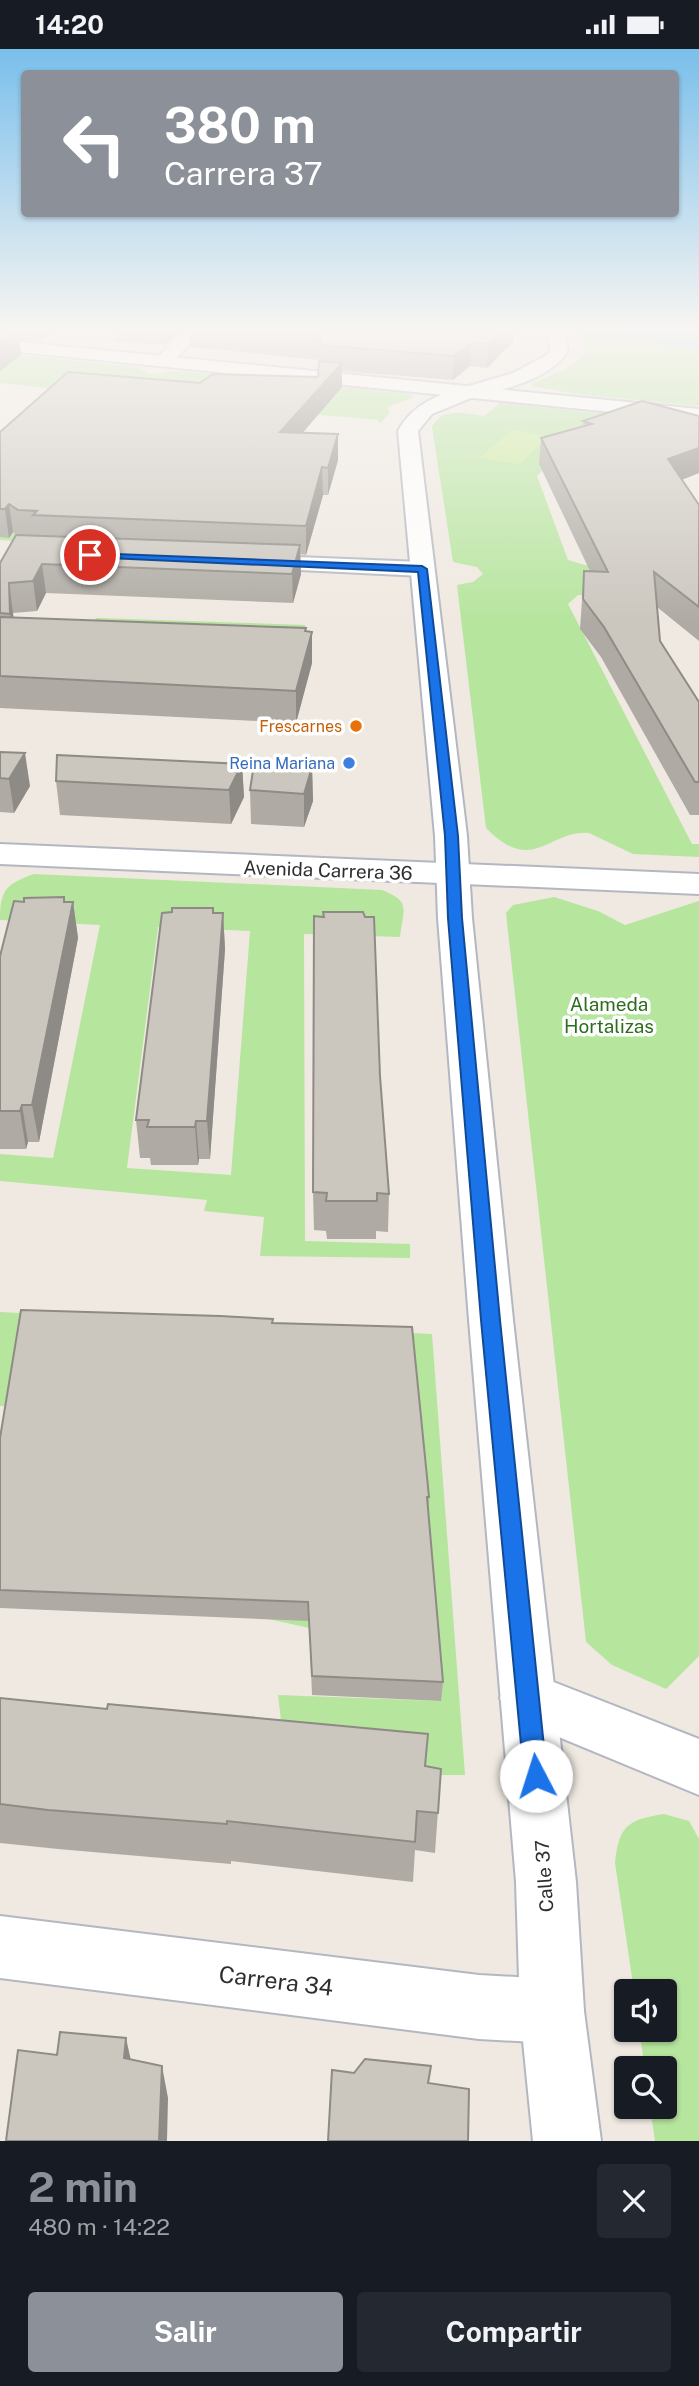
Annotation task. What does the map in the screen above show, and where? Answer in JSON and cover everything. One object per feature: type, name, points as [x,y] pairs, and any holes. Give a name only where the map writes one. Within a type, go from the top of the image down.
[{"type":"street","name":"Calle 37","points":[[410,427],[408,431],[453,875],[491,1320],[546,1882],[552,2011],[567,2141]]},
{"type":"street","points":[[229,561],[422,569]]},
{"type":"street","name":"Avenida Carrera 36","points":[[0,854],[699,884]]},
{"type":"street","points":[[528,1698],[699,1767]]},
{"type":"street","name":"Carrera 34","points":[[0,1947],[479,2007],[552,2011]]},
{"type":"green space","points":[[87,427],[115,427],[28,542],[0,540],[0,535]]},
{"type":"green space","points":[[432,427],[626,427],[568,444],[537,476],[568,560],[585,565],[699,570],[699,601],[578,595],[568,604],[692,844],[699,844],[699,857],[633,854],[589,833],[575,834],[528,850],[516,849],[502,842],[486,828],[457,585],[473,582],[483,574],[477,567],[453,562]]},
{"type":"green space","points":[[512,430],[550,436],[519,464],[479,458]]},
{"type":"green space","points":[[96,618],[305,625],[305,628],[93,623]]},
{"type":"green space","points":[[34,874],[382,890],[398,898],[404,913],[400,937],[304,934],[305,1241],[410,1244],[410,1258],[260,1256],[264,1217],[204,1211],[207,1200],[0,1181],[0,1154],[53,1158],[100,925],[0,920],[1,902],[6,890],[17,881]],"holes":[[[158,927],[250,931],[231,1175],[127,1168]]]},
{"type":"green space","name":"Alameda Hortalizas","points":[[554,897],[598,911],[625,925],[699,901],[699,1656],[666,1689],[612,1665],[586,1642],[506,913],[513,905]]},
{"type":"green space","points":[[0,1312],[432,1334],[465,1775],[426,1775],[286,1763],[278,1695],[441,1701],[310,1628],[263,1618],[13,1406],[0,1406]]},
{"type":"green space","points":[[664,1814],[689,1821],[699,1839],[699,2141],[655,2141],[652,2119],[677,2119],[677,2056],[643,2056],[641,2042],[677,2042],[677,1979],[632,1979],[615,1863],[623,1832],[642,1819]]},
{"type":"building","points":[[6,427],[285,427],[280,432],[338,434],[328,468],[322,467],[306,526],[33,515],[37,511],[18,510],[9,504],[5,509],[0,509],[0,432]]},
{"type":"building","points":[[582,427],[699,427],[699,448],[668,459],[699,505],[699,607],[654,572],[660,641],[699,702],[699,782],[695,782],[604,627],[583,599],[584,571],[608,572],[541,438]]},
{"type":"building","points":[[16,535],[300,545],[292,574],[42,564],[33,581],[9,583],[10,614],[0,613],[0,563]]},
{"type":"building","points":[[0,617],[306,628],[305,631],[312,632],[296,691],[0,676]]},
{"type":"building","points":[[0,752],[25,753],[9,779],[0,778]]},
{"type":"building","points":[[57,755],[242,764],[229,790],[56,781]]},
{"type":"building","points":[[254,764],[312,767],[304,794],[250,790]]},
{"type":"building","points":[[64,897],[64,902],[73,902],[32,1105],[22,1105],[20,1111],[0,1111],[0,956],[14,901],[24,902],[24,898]]},
{"type":"building","points":[[172,908],[213,908],[213,913],[223,913],[207,1121],[196,1121],[195,1127],[147,1127],[149,1120],[136,1120],[162,913],[172,912]]},
{"type":"building","points":[[323,912],[363,912],[365,917],[374,917],[380,1076],[389,1194],[377,1193],[377,1201],[326,1201],[327,1193],[313,1192],[314,916],[324,917]]},
{"type":"building","points":[[21,1310],[220,1316],[273,1319],[272,1323],[412,1327],[429,1497],[443,1682],[312,1676],[308,1602],[0,1590],[0,1438]]},
{"type":"building","points":[[0,1698],[107,1709],[108,1704],[428,1734],[425,1766],[441,1769],[438,1813],[417,1811],[415,1842],[227,1821],[227,1824],[0,1804]]},
{"type":"building","points":[[60,2032],[126,2038],[124,2058],[162,2066],[159,2141],[6,2141],[18,2050],[57,2055]]},
{"type":"building","points":[[365,2059],[431,2066],[428,2083],[469,2089],[468,2141],[328,2141],[332,2070],[354,2073]]},
{"type":"place","name":"Frescarnes","points":[[356,726]]},
{"type":"place","name":"Reina Mariana","points":[[349,763]]},
{"type":"route","points":[[90,555],[422,569],[452,836],[455,918],[536,1776]]}]
